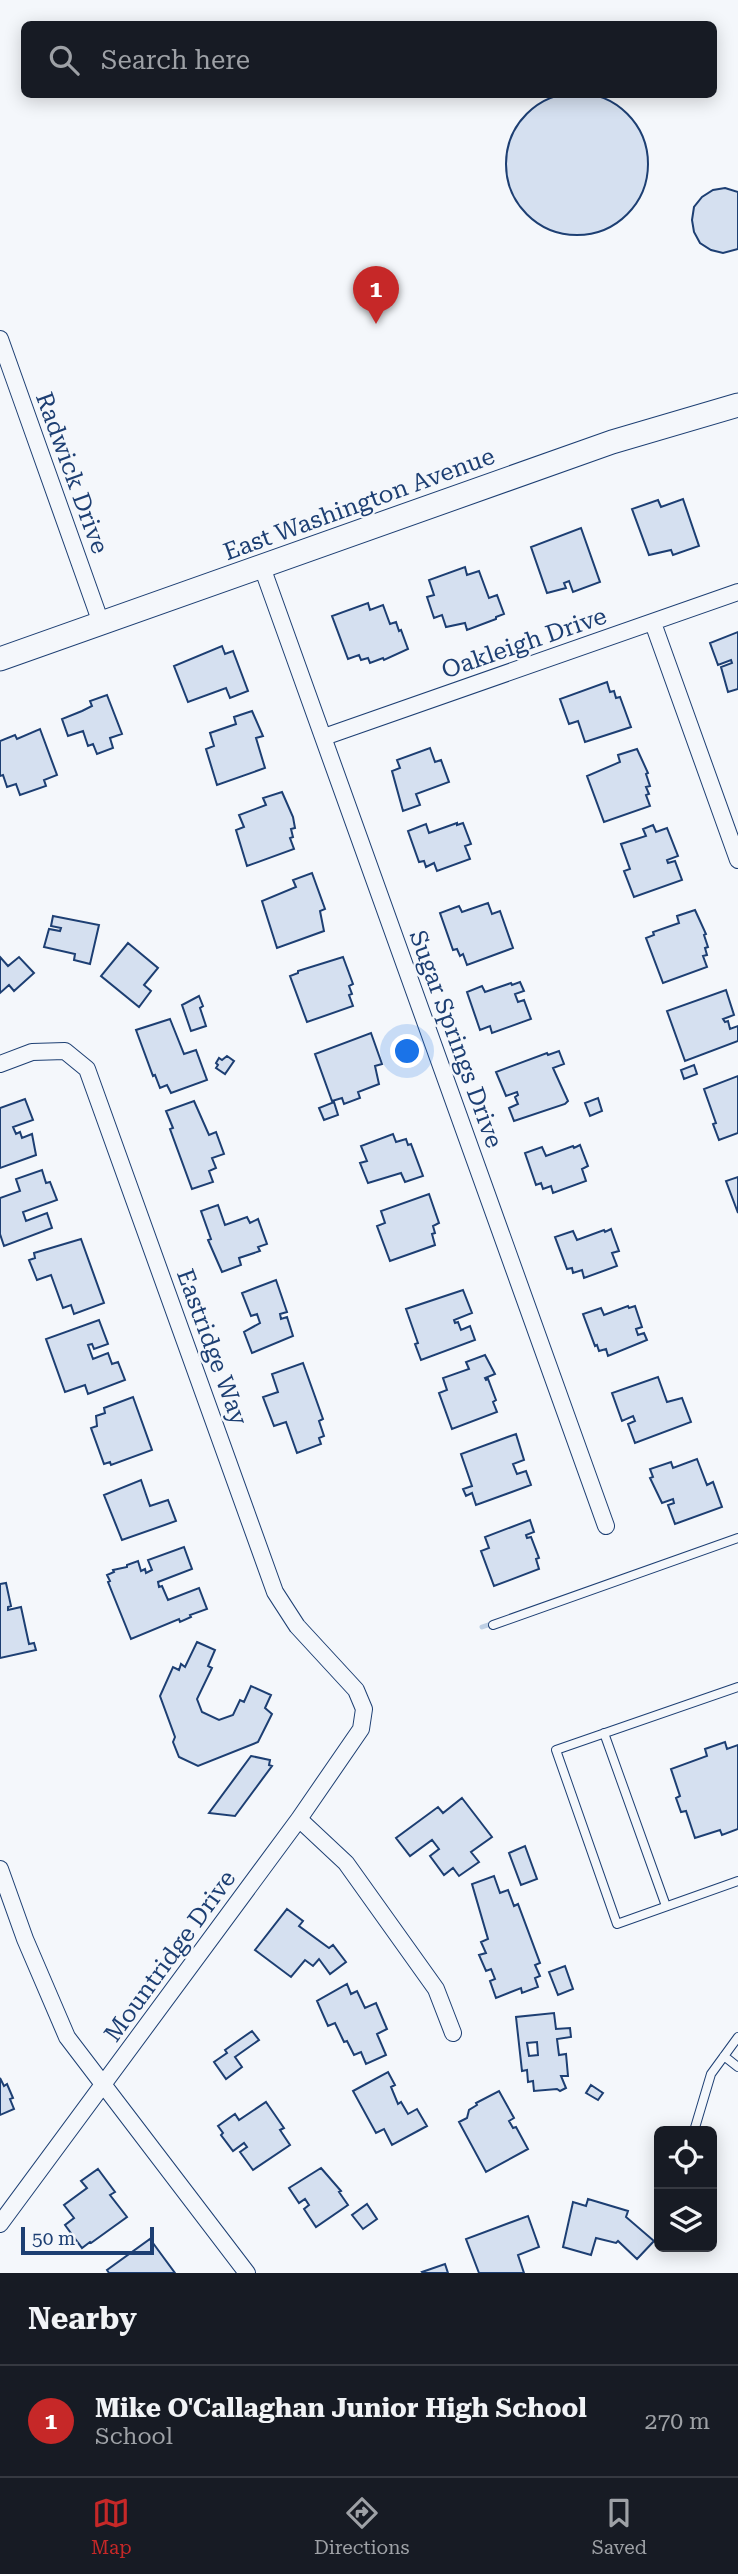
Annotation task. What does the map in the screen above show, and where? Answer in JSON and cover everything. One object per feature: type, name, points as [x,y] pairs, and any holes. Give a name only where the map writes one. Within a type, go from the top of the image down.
[{"type":"street","name":"Radwick Drive","points":[[0,339],[101,623]]},
{"type":"street","name":"East Washington Avenue","points":[[0,659],[612,442],[738,405]]},
{"type":"street","name":"Sugar Springs Drive","points":[[262,567],[606,1526]]},
{"type":"street","name":"Oakleigh Drive","points":[[324,737],[738,592]]},
{"type":"street","points":[[653,623],[738,860]]},
{"type":"street","name":"Eastridge Way","points":[[0,1064],[32,1052],[65,1051],[87,1069],[275,1592],[297,1626],[356,1690],[365,1709]]},
{"type":"street","name":"Mountridge Drive","points":[[0,2224],[299,1819],[361,1729],[365,1709]]},
{"type":"street","points":[[299,1819],[346,1863],[436,1989],[453,2033]]},
{"type":"street","points":[[0,1868],[25,1938],[67,2036],[247,2273]]},
{"type":"lane","points":[[493,1625],[738,1538]]},
{"type":"lane","points":[[738,1687],[556,1750],[617,1924],[738,1881]]},
{"type":"lane","points":[[604,1733],[666,1906]]},
{"type":"lane","points":[[696,2126],[711,2074],[738,2037]]},
{"type":"lane","points":[[724,2056],[738,2067]]},
{"type":"building","points":[[550,98],[604,98],[627,114],[643,137],[647,150],[647,178],[636,203],[616,223],[591,234],[563,234],[538,223],[518,203],[507,178],[507,150],[511,137],[527,114]]},
{"type":"building","points":[[725,188],[738,192],[738,249],[723,253],[700,243],[692,220],[694,207],[702,197],[713,190]]},
{"type":"building","points":[[683,499],[699,546],[673,555],[671,550],[649,555],[632,509],[658,500],[661,507]]},
{"type":"building","points":[[581,528],[600,582],[573,592],[569,581],[564,583],[566,588],[547,593],[531,547]]},
{"type":"building","points":[[465,567],[467,575],[479,571],[489,598],[497,595],[504,614],[467,630],[465,623],[446,627],[442,615],[434,618],[427,597],[434,595],[429,580]]},
{"type":"building","points":[[368,603],[370,610],[383,605],[390,624],[396,622],[399,631],[401,630],[408,649],[370,663],[368,658],[361,660],[359,655],[348,659],[332,616]]},
{"type":"building","points":[[738,632],[738,689],[728,692],[721,667],[732,663],[731,660],[718,665],[710,643]]},
{"type":"building","points":[[222,646],[225,654],[233,651],[248,691],[230,698],[226,688],[188,702],[174,666]]},
{"type":"building","points":[[607,682],[610,692],[614,691],[616,698],[620,697],[631,727],[585,742],[578,721],[569,724],[560,699]]},
{"type":"building","points":[[107,695],[122,734],[110,738],[113,748],[97,754],[93,744],[88,746],[83,731],[68,736],[62,719],[92,706],[90,701]]},
{"type":"building","points":[[252,711],[263,736],[256,738],[265,768],[217,785],[206,749],[214,746],[210,733],[236,724],[234,717]]},
{"type":"building","points":[[40,729],[57,775],[44,780],[46,786],[20,795],[16,784],[7,787],[3,775],[0,776],[0,741],[15,735],[17,739]]},
{"type":"building","points":[[430,748],[435,762],[441,760],[449,782],[416,794],[420,805],[403,811],[392,771],[400,768],[397,760]]},
{"type":"building","points":[[637,749],[648,773],[646,774],[650,786],[646,787],[649,794],[646,795],[650,806],[604,822],[587,776],[620,762],[618,755]]},
{"type":"building","points":[[282,792],[293,817],[295,828],[291,829],[293,837],[290,838],[294,849],[247,866],[236,830],[244,827],[239,815],[266,805],[263,798]]},
{"type":"building","points":[[463,823],[471,844],[465,846],[470,859],[437,871],[434,863],[426,867],[424,861],[419,862],[408,831],[426,824],[429,833]]},
{"type":"building","points":[[653,825],[656,832],[667,828],[678,856],[667,860],[668,863],[675,861],[682,880],[634,897],[624,871],[630,869],[621,844],[646,836],[643,829]]},
{"type":"building","points":[[312,873],[325,909],[320,911],[324,931],[277,948],[262,901],[296,887],[293,880]]},
{"type":"building","points":[[488,903],[492,914],[500,911],[513,948],[467,965],[463,954],[460,956],[457,949],[453,950],[440,913],[459,906],[462,912]]},
{"type":"building","points":[[695,910],[706,934],[707,955],[703,956],[707,967],[663,983],[646,938],[654,935],[653,932],[679,923],[677,916]]},
{"type":"building","points":[[53,916],[99,925],[90,964],[74,960],[75,954],[44,947],[49,929],[60,931],[61,928],[51,926]]},
{"type":"building","points":[[128,943],[158,968],[144,985],[151,991],[139,1007],[101,976]]},
{"type":"building","points":[[0,957],[8,966],[19,957],[34,973],[14,991],[9,985],[0,993]]},
{"type":"building","points":[[343,957],[353,984],[349,986],[352,994],[349,995],[353,1006],[307,1022],[290,976]]},
{"type":"building","points":[[520,982],[524,991],[515,994],[518,1002],[524,1000],[531,1019],[492,1033],[490,1026],[480,1030],[467,992],[482,986],[485,992]]},
{"type":"building","points":[[726,990],[734,1015],[723,1019],[728,1021],[730,1029],[738,1026],[738,1041],[685,1061],[667,1011]]},
{"type":"building","points":[[199,996],[206,1026],[191,1031],[182,1005]]},
{"type":"building","points":[[170,1019],[184,1054],[196,1050],[207,1080],[171,1093],[167,1085],[160,1088],[155,1075],[153,1076],[136,1030]]},
{"type":"building","points":[[371,1033],[382,1064],[375,1066],[379,1084],[358,1092],[360,1098],[344,1104],[342,1098],[332,1101],[315,1054]]},
{"type":"building","points":[[559,1051],[564,1064],[553,1068],[568,1101],[514,1121],[509,1108],[518,1104],[515,1097],[517,1092],[506,1096],[496,1072]]},
{"type":"building","points":[[227,1056],[234,1061],[225,1074],[216,1068],[216,1063],[219,1058],[222,1060]]},
{"type":"building","points":[[694,1065],[697,1074],[684,1079],[681,1070]]},
{"type":"building","points":[[738,1076],[738,1133],[719,1140],[704,1089]]},
{"type":"building","points":[[598,1098],[602,1111],[590,1116],[585,1103]]},
{"type":"building","points":[[25,1099],[33,1120],[13,1127],[16,1134],[20,1132],[22,1138],[32,1134],[36,1155],[0,1168],[0,1108]]},
{"type":"building","points":[[194,1101],[209,1135],[216,1132],[224,1154],[212,1158],[216,1168],[209,1171],[213,1182],[192,1189],[166,1111]]},
{"type":"building","points":[[334,1102],[338,1115],[324,1120],[319,1108]]},
{"type":"building","points":[[393,1134],[396,1142],[406,1139],[408,1145],[411,1144],[423,1176],[405,1182],[401,1173],[368,1183],[360,1163],[367,1161],[361,1146]]},
{"type":"building","points":[[580,1145],[588,1166],[582,1169],[586,1181],[553,1193],[551,1186],[543,1189],[541,1183],[536,1185],[525,1153],[542,1147],[546,1156]]},
{"type":"building","points":[[42,1170],[46,1183],[50,1182],[57,1200],[23,1212],[26,1221],[47,1213],[52,1228],[4,1246],[0,1234],[0,1198],[20,1191],[16,1179]]},
{"type":"building","points":[[738,1177],[738,1213],[726,1181]]},
{"type":"building","points":[[429,1194],[439,1223],[433,1226],[435,1245],[390,1261],[377,1226],[385,1223],[381,1211]]},
{"type":"building","points":[[218,1205],[225,1225],[247,1217],[250,1223],[258,1219],[267,1244],[258,1247],[260,1251],[239,1258],[241,1265],[222,1272],[208,1240],[211,1239],[201,1211]]},
{"type":"building","points":[[611,1229],[619,1251],[612,1253],[617,1266],[584,1278],[582,1270],[573,1273],[572,1268],[567,1269],[555,1237],[573,1231],[577,1240]]},
{"type":"building","points":[[81,1239],[104,1303],[74,1314],[71,1305],[63,1308],[51,1275],[37,1280],[29,1260],[35,1258],[34,1253]]},
{"type":"building","points":[[276,1280],[287,1312],[280,1314],[281,1319],[287,1317],[293,1336],[252,1353],[244,1332],[260,1323],[257,1314],[251,1316],[242,1293]]},
{"type":"building","points":[[463,1290],[472,1313],[454,1320],[455,1323],[458,1322],[461,1330],[470,1326],[475,1340],[421,1360],[406,1309]]},
{"type":"building","points":[[635,1306],[642,1327],[636,1329],[638,1335],[644,1333],[647,1340],[608,1356],[606,1349],[599,1351],[597,1345],[595,1346],[583,1314],[601,1308],[604,1315]]},
{"type":"building","points":[[99,1320],[108,1344],[94,1349],[92,1344],[88,1345],[93,1359],[108,1353],[112,1364],[118,1362],[125,1380],[88,1394],[85,1385],[65,1392],[46,1339]]},
{"type":"building","points":[[485,1355],[495,1374],[485,1378],[488,1379],[496,1400],[493,1402],[497,1412],[452,1429],[439,1393],[447,1390],[443,1378],[469,1369],[466,1362]]},
{"type":"building","points":[[303,1363],[323,1419],[319,1421],[324,1436],[319,1438],[321,1444],[297,1453],[286,1422],[274,1426],[263,1397],[278,1392],[272,1374]]},
{"type":"building","points":[[658,1377],[667,1402],[682,1398],[691,1422],[635,1443],[628,1424],[635,1421],[633,1416],[622,1421],[612,1393]]},
{"type":"building","points":[[133,1397],[152,1450],[111,1465],[110,1462],[104,1464],[91,1428],[97,1426],[96,1416],[105,1413],[104,1408]]},
{"type":"building","points":[[516,1434],[524,1460],[513,1464],[517,1474],[526,1471],[531,1485],[476,1505],[472,1493],[466,1496],[463,1489],[472,1486],[461,1454]]},
{"type":"building","points":[[697,1459],[707,1485],[713,1482],[722,1507],[675,1524],[668,1505],[674,1503],[673,1499],[662,1503],[650,1478],[653,1477],[650,1469],[671,1462],[673,1468]]},
{"type":"building","points":[[141,1480],[150,1506],[168,1500],[176,1521],[122,1540],[104,1495]]},
{"type":"building","points":[[530,1520],[534,1532],[526,1535],[527,1538],[531,1537],[539,1558],[536,1559],[539,1569],[494,1586],[481,1551],[489,1548],[485,1537]]},
{"type":"building","points":[[184,1547],[192,1569],[158,1582],[159,1587],[162,1586],[168,1600],[199,1588],[207,1609],[180,1622],[179,1619],[131,1639],[107,1575],[138,1561],[141,1571],[145,1569],[146,1573],[152,1570],[148,1560]]},
{"type":"building","points":[[6,1583],[11,1606],[8,1610],[21,1607],[29,1644],[34,1643],[36,1650],[0,1658],[0,1584]]},
{"type":"building","points":[[197,1642],[215,1650],[208,1666],[212,1668],[197,1699],[202,1712],[219,1720],[233,1715],[240,1700],[244,1702],[251,1686],[271,1695],[265,1708],[272,1714],[258,1742],[198,1766],[179,1757],[173,1742],[175,1737],[160,1696],[173,1667],[179,1670],[181,1664],[185,1667]]},
{"type":"building","points":[[725,1742],[727,1749],[738,1745],[738,1829],[722,1835],[720,1830],[695,1838],[686,1811],[681,1812],[676,1798],[680,1796],[671,1769],[707,1756],[705,1749]]},
{"type":"building","points":[[251,1756],[270,1760],[269,1765],[272,1766],[235,1816],[209,1813]]},
{"type":"building","points":[[462,1798],[492,1837],[471,1852],[479,1862],[459,1876],[453,1868],[444,1875],[430,1856],[439,1849],[432,1840],[410,1856],[396,1838],[438,1807],[443,1813]]},
{"type":"building","points":[[525,1846],[537,1879],[521,1885],[509,1853]]},
{"type":"building","points":[[494,1876],[500,1893],[508,1890],[514,1906],[518,1904],[540,1963],[535,1965],[540,1976],[535,1978],[538,1987],[522,1993],[521,1988],[496,1998],[490,1981],[495,1979],[491,1969],[486,1971],[479,1955],[486,1953],[481,1942],[488,1939],[472,1884]]},
{"type":"building","points":[[287,1909],[303,1921],[299,1926],[329,1948],[333,1945],[346,1962],[330,1974],[319,1959],[313,1966],[305,1960],[291,1977],[255,1950]]},
{"type":"building","points":[[565,1966],[573,1989],[558,1995],[549,1972]]},
{"type":"building","points":[[347,1984],[351,1994],[357,1991],[365,2008],[376,2003],[387,2029],[377,2034],[386,2055],[366,2064],[361,2052],[354,2055],[347,2041],[344,2042],[335,2023],[328,2026],[317,2001]]},
{"type":"building","points":[[554,2013],[556,2029],[570,2028],[571,2037],[557,2039],[559,2055],[566,2054],[568,2076],[561,2076],[566,2088],[560,2091],[534,2091],[533,2081],[528,2082],[527,2070],[522,2071],[516,2017]],"holes":[[[537,2042],[538,2055],[529,2056],[527,2043]]]},
{"type":"building","points":[[252,2031],[259,2040],[235,2057],[242,2067],[226,2079],[214,2062],[227,2053],[225,2050]]},
{"type":"building","points":[[388,2072],[395,2085],[391,2087],[398,2104],[401,2102],[408,2114],[417,2109],[427,2126],[392,2145],[384,2129],[376,2133],[353,2091]]},
{"type":"building","points":[[0,2078],[4,2086],[7,2084],[14,2109],[0,2115]]},
{"type":"building","points":[[591,2085],[603,2093],[598,2100],[586,2093]]},
{"type":"building","points":[[499,2091],[514,2118],[509,2121],[513,2128],[516,2127],[528,2149],[486,2172],[459,2122],[467,2118],[469,2110],[477,2105],[476,2103]]},
{"type":"building","points":[[266,2102],[284,2128],[280,2130],[290,2145],[253,2170],[240,2152],[247,2147],[244,2143],[233,2151],[218,2126],[235,2114],[239,2120]]},
{"type":"building","points":[[321,2168],[341,2191],[339,2192],[348,2205],[316,2227],[304,2209],[309,2205],[305,2199],[299,2203],[289,2188]]},
{"type":"building","points":[[98,2169],[115,2192],[110,2195],[127,2217],[82,2248],[65,2225],[74,2218],[64,2205],[87,2188],[81,2181]]},
{"type":"building","points":[[588,2199],[628,2211],[626,2217],[654,2241],[637,2259],[618,2241],[616,2243],[596,2238],[591,2255],[563,2247],[573,2202],[586,2206]]},
{"type":"building","points":[[367,2204],[377,2219],[363,2229],[352,2215]]},
{"type":"building","points":[[528,2216],[539,2247],[518,2255],[524,2273],[479,2273],[466,2239]]},
{"type":"building","points":[[150,2239],[175,2273],[109,2273],[107,2270]]},
{"type":"building","points":[[445,2264],[448,2273],[422,2272]]},
{"type":"waterway","points":[[482,1627],[494,1623]]},
{"type":"place","name":"Mike O'Callaghan Junior High School","points":[[376,324]]}]
